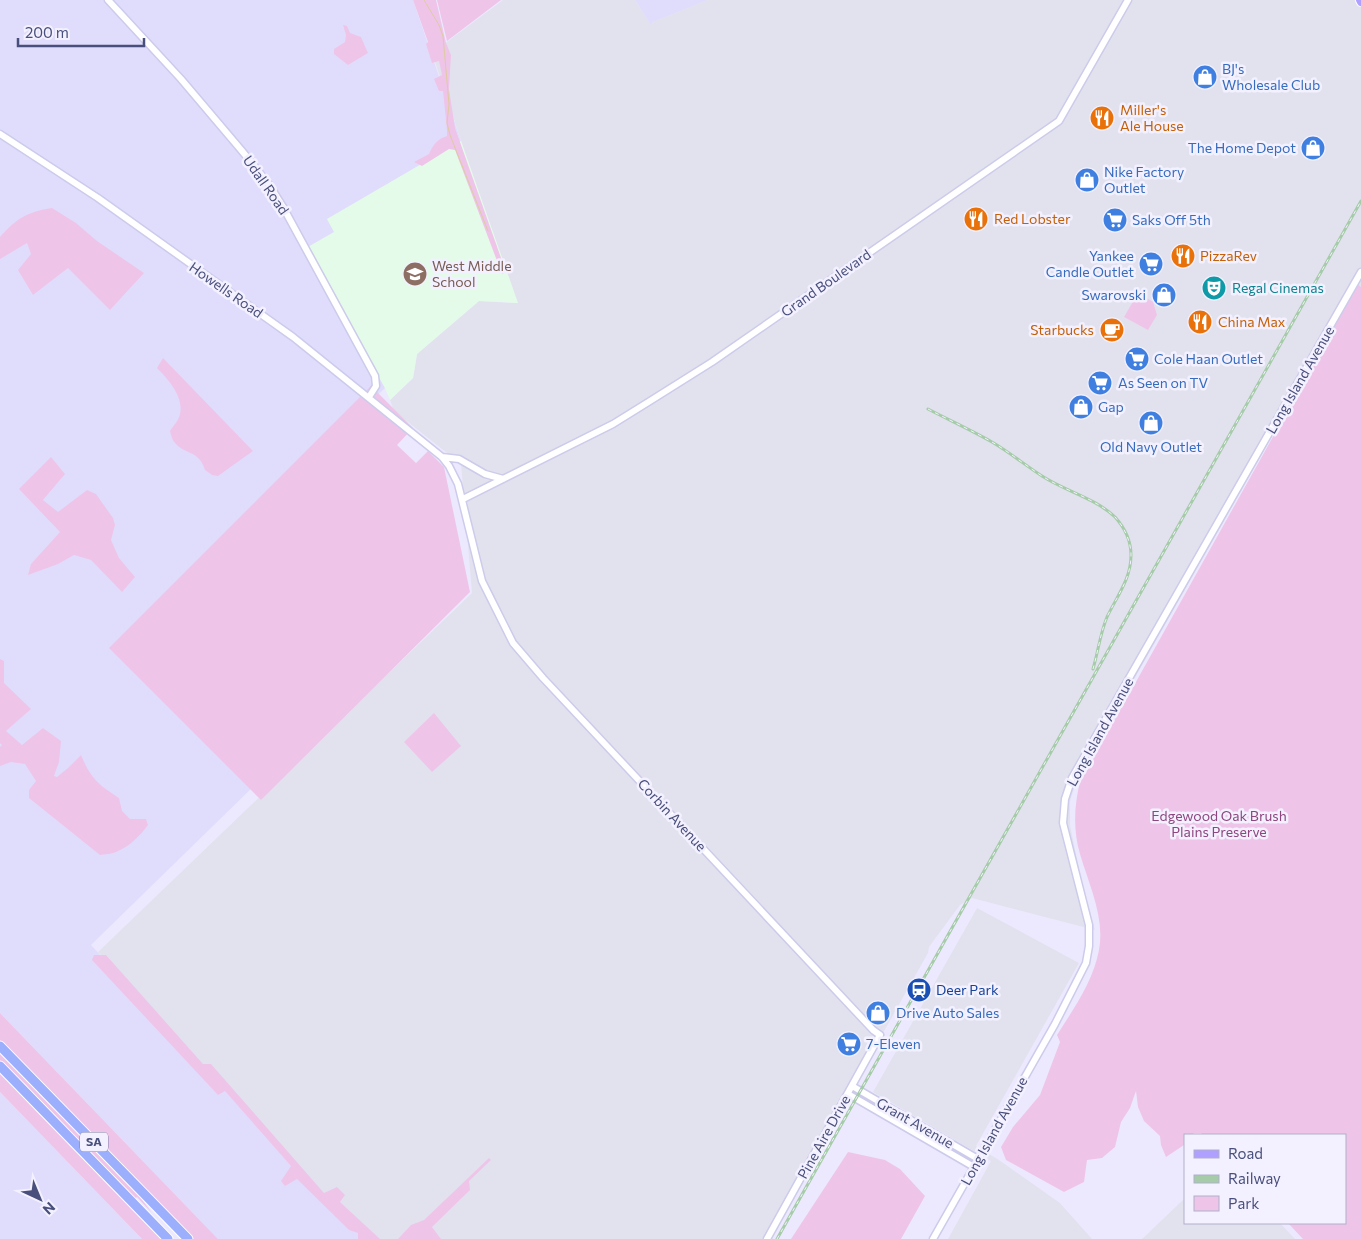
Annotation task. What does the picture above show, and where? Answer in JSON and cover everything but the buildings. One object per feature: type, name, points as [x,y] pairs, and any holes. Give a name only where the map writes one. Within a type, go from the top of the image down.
[{"type":"highway","name":"SA","points":[[0,1046],[188,1239]]},
{"type":"highway","name":"SA","points":[[0,1066],[168,1239]]},
{"type":"street","name":"Udall Road","points":[[108,0],[181,80],[268,183],[375,376],[376,386],[369,397]]},
{"type":"street","name":"Grand Boulevard","points":[[463,499],[613,424],[712,362],[1059,121],[1128,0]]},
{"type":"street","name":"Howells Road","points":[[0,134],[98,198],[293,337],[442,457]]},
{"type":"street","name":"Long Island Avenue","points":[[934,1239],[1086,963],[1089,946],[1089,925],[1063,823],[1065,799],[1072,778],[1361,272]]},
{"type":"street","points":[[442,457],[459,459],[485,474],[504,479]]},
{"type":"street","name":"Corbin Avenue","points":[[442,457],[454,475],[463,499],[482,582],[513,643],[543,678],[767,918],[873,1030],[880,1035]]},
{"type":"street","name":"Pine Aire Drive","points":[[767,1239],[880,1035]]},
{"type":"street","name":"Grant Avenue","points":[[852,1086],[978,1159]]},
{"type":"street","name":"Grant Avenue","points":[[848,1094],[974,1167]]},
{"type":"shaded area","points":[[0,0],[413,0],[461,141],[328,219],[335,232],[308,247],[385,388],[121,648],[253,787],[91,945],[367,1239],[218,1239],[0,1013]]},
{"type":"shaded area","points":[[503,0],[635,0],[651,25],[653,22],[708,0],[1361,0],[1361,287],[1358,285],[1077,780],[1070,801],[1070,825],[1083,888],[1095,930],[972,898],[960,905],[929,947],[928,953],[767,1239],[367,1239],[98,952],[472,593],[461,464],[394,411],[390,400],[413,378],[417,354],[479,301],[517,303],[432,53]]},
{"type":"shaded area","points":[[635,0],[708,0],[653,22],[651,26]]},
{"type":"shaded area","name":"West Middle School","points":[[461,141],[518,303],[479,301],[417,354],[413,378],[390,400],[308,247],[334,232],[327,219]]},
{"type":"shaded area","points":[[977,908],[1079,963],[976,1146],[1060,1203],[1092,1239],[948,1239],[991,1161],[873,1092]]},
{"type":"shaded area","points":[[0,1092],[142,1239],[0,1239]]},
{"type":"shaded area","points":[[1184,1199],[1184,1224],[1281,1224],[1295,1239],[1142,1239]]},
{"type":"green space","points":[[413,0],[436,0],[446,43],[451,55],[449,89],[455,128],[506,272],[502,274],[455,150],[449,149],[422,166],[414,162],[429,154],[436,143],[447,136],[447,130],[443,91],[439,91],[434,79],[442,75],[439,61],[432,63],[426,44],[428,42]]},
{"type":"green space","points":[[437,0],[501,0],[447,41]]},
{"type":"green space","points":[[343,25],[347,26],[350,33],[361,37],[368,53],[348,65],[334,54],[334,49],[345,42],[346,35]]},
{"type":"green space","points":[[52,208],[76,223],[97,241],[144,273],[110,310],[68,268],[33,295],[18,270],[31,254],[27,243],[0,259],[0,237],[6,230],[29,214]]},
{"type":"green space","name":"Edgewood Oak Brush Plains Preserve","points":[[1358,284],[1361,287],[1361,1239],[1303,1239],[1289,1224],[1346,1224],[1346,1134],[1184,1134],[1184,1145],[1166,1157],[1161,1145],[1160,1136],[1144,1121],[1138,1107],[1136,1091],[1130,1108],[1121,1122],[1115,1147],[1102,1158],[1087,1160],[1084,1182],[1064,1192],[1006,1160],[1001,1147],[1013,1127],[1040,1095],[1060,1042],[1057,1035],[1088,984],[1099,950],[1100,925],[1098,913],[1076,836],[1076,800],[1080,782]]},
{"type":"green space","points":[[1138,293],[1153,302],[1157,315],[1148,330],[1124,317]]},
{"type":"green space","points":[[163,358],[253,451],[218,476],[212,475],[205,470],[196,456],[179,447],[172,439],[170,431],[180,414],[181,408],[174,389],[157,368]]},
{"type":"green space","points":[[371,386],[413,428],[397,445],[416,463],[428,451],[444,467],[470,592],[261,800],[109,648]]},
{"type":"green space","points":[[51,457],[65,474],[43,500],[58,512],[87,490],[96,494],[113,518],[115,525],[111,540],[119,558],[135,577],[122,592],[91,560],[74,555],[58,564],[28,575],[31,564],[60,532],[19,489]]},
{"type":"green space","points":[[0,659],[4,661],[4,683],[31,709],[6,731],[22,745],[43,728],[61,741],[59,762],[54,776],[57,777],[81,755],[88,770],[96,780],[119,798],[122,811],[130,819],[146,819],[148,825],[130,844],[114,853],[100,855],[29,798],[29,790],[36,781],[25,764],[11,762],[0,766],[0,747],[2,745],[0,743]]},
{"type":"green space","points":[[434,713],[461,746],[432,772],[404,742]]},
{"type":"green space","points":[[94,955],[106,955],[203,1064],[211,1064],[324,1193],[337,1187],[345,1195],[340,1202],[380,1239],[358,1239],[358,1233],[349,1230],[297,1179],[285,1186],[281,1181],[291,1166],[225,1091],[218,1095],[92,960]]},
{"type":"green space","points":[[0,1013],[218,1239],[191,1239],[22,1064],[0,1041]]},
{"type":"green space","points":[[0,1050],[135,1190],[152,1213],[137,1197],[133,1200],[0,1062]]},
{"type":"green space","points":[[0,1072],[162,1239],[142,1239],[0,1092]]},
{"type":"green space","points":[[848,1152],[885,1160],[900,1169],[925,1196],[901,1239],[791,1239]]},
{"type":"green space","points":[[489,1158],[491,1160],[469,1181],[470,1190],[432,1227],[441,1239],[398,1239],[411,1225],[424,1220]]},
{"type":"waterway","points":[[424,0],[439,25],[443,36],[449,104],[447,123],[450,135],[488,231]]},
{"type":"railway","points":[[777,1239],[1361,201]]},
{"type":"railway","points":[[928,409],[992,442],[1051,481],[1107,510],[1121,525],[1130,545],[1129,572],[1107,617],[1093,669]]},
{"type":"place","name":"BJ's Wholesale Club","points":[[1205,77]]},
{"type":"place","name":"Miller's Ale House","points":[[1102,118]]},
{"type":"place","name":"The Home Depot","points":[[1313,148]]},
{"type":"place","name":"Nike Factory Outlet","points":[[1087,180]]},
{"type":"place","name":"Red Lobster","points":[[976,219]]},
{"type":"place","name":"Saks Off 5th","points":[[1115,220]]},
{"type":"place","name":"PizzaRev","points":[[1183,256]]},
{"type":"place","name":"Yankee Candle Outlet","points":[[1151,264]]},
{"type":"place","name":"West Middle School","points":[[415,274]]},
{"type":"place","name":"Regal Cinemas","points":[[1214,288]]},
{"type":"place","name":"Swarovski","points":[[1164,295]]},
{"type":"place","name":"China Max","points":[[1200,322]]},
{"type":"place","name":"Starbucks","points":[[1112,330]]},
{"type":"place","name":"Cole Haan Outlet","points":[[1137,359]]},
{"type":"place","name":"As Seen on TV","points":[[1100,383]]},
{"type":"place","name":"Gap","points":[[1081,407]]},
{"type":"place","name":"Old Navy Outlet","points":[[1151,423]]},
{"type":"place","name":"Deer Park","points":[[919,990]]},
{"type":"place","name":"Drive Auto Sales","points":[[878,1013]]},
{"type":"place","name":"7-Eleven","points":[[849,1044]]}]
